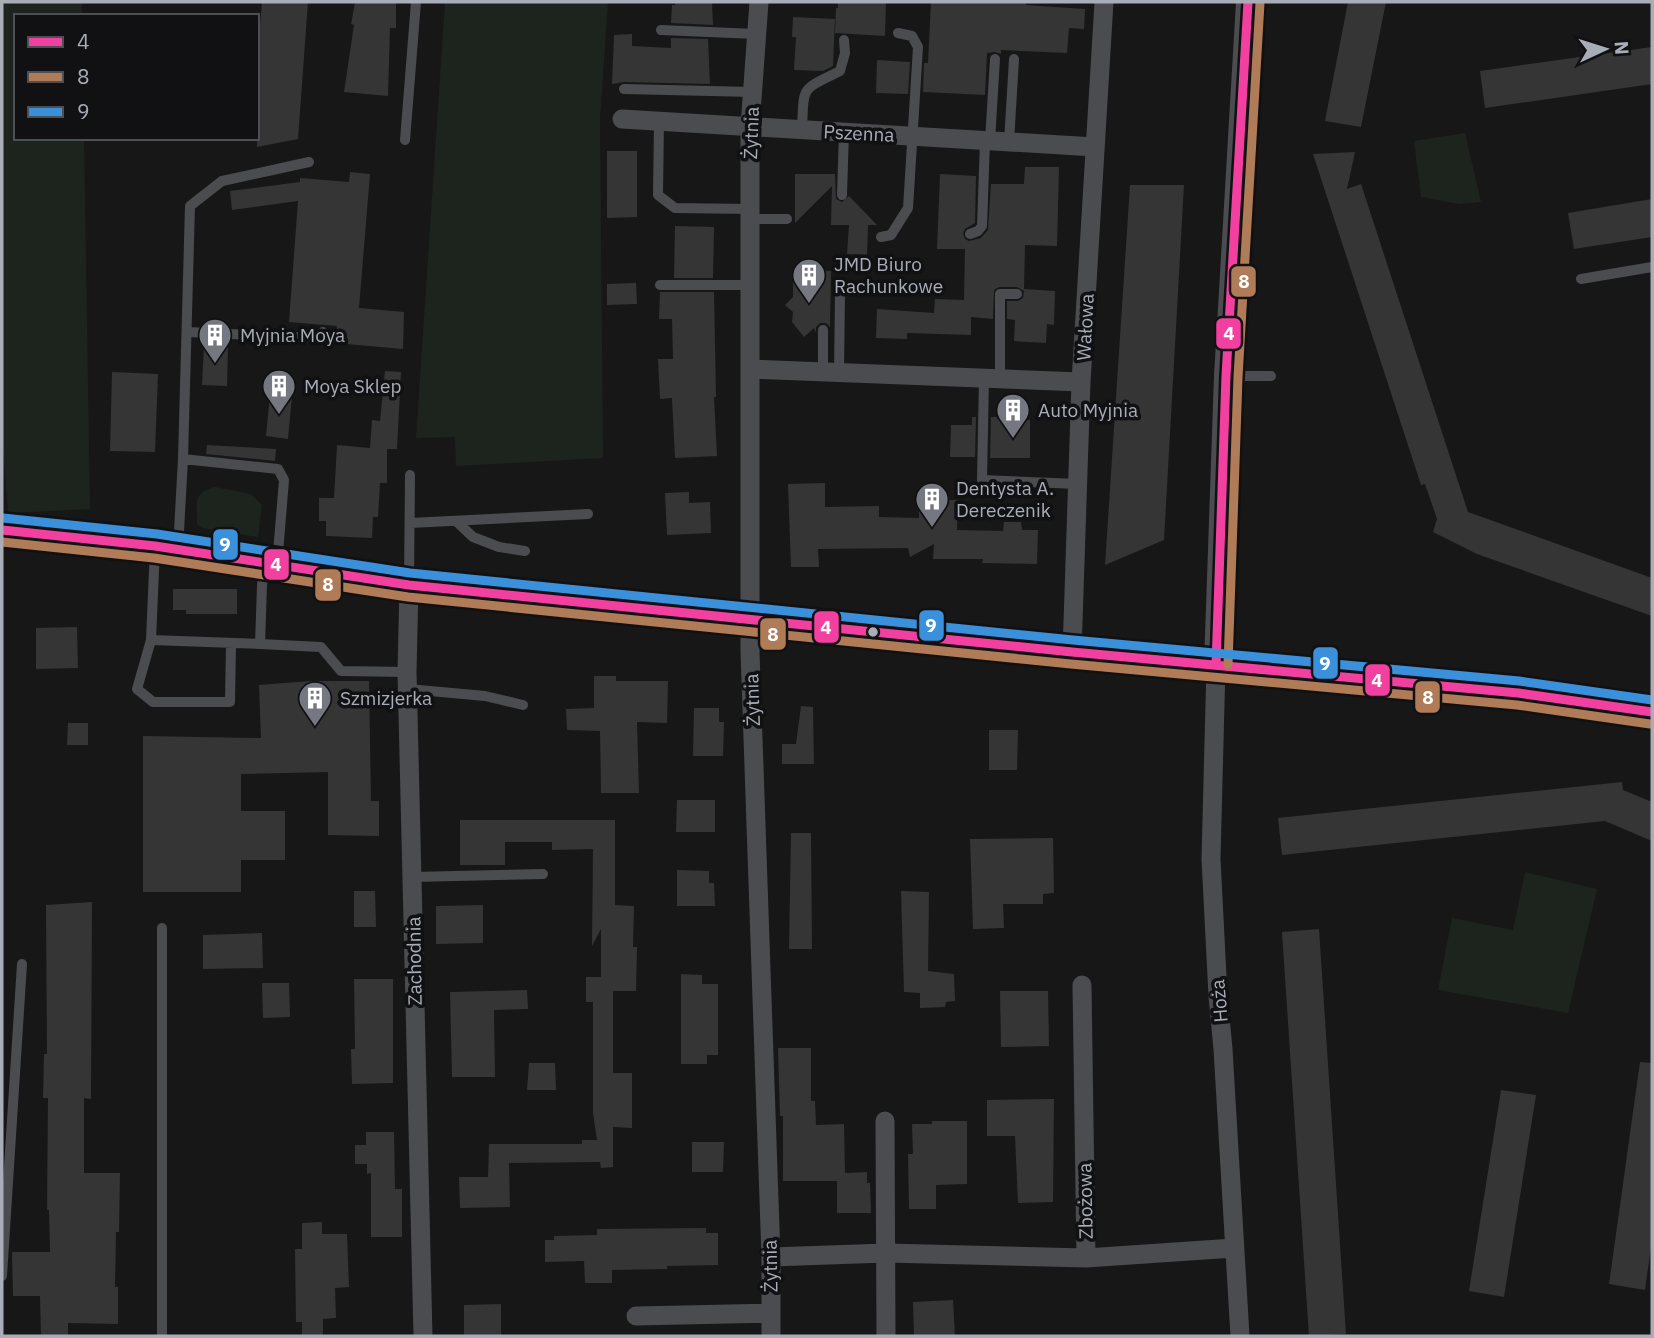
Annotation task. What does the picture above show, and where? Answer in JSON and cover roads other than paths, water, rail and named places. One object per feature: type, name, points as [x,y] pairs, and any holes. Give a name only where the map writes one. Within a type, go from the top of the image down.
[{"type":"street","name":"Żytnia","points":[[758,2],[750,127],[750,619],[771,1257],[771,1336]]},
{"type":"street","name":"Wałowa","points":[[1072,652],[1081,382],[1104,2]]},
{"type":"street","points":[[1216,665],[1226,376],[1248,2]]},
{"type":"street","name":"Pszenna","points":[[622,119],[1095,147]]},
{"type":"street","points":[[750,369],[1081,382]]},
{"type":"street","points":[[2,530],[74,534],[167,546],[409,585],[1072,652],[1518,693],[1652,712]]},
{"type":"street","name":"Zachodnia","points":[[409,585],[408,680],[423,1336]]},
{"type":"street","name":"Hoża","points":[[1216,665],[1211,859],[1240,1336]]},
{"type":"street","name":"Zbożowa","points":[[771,1257],[886,1252],[1086,1258],[1082,985]]},
{"type":"street","points":[[885,1121],[886,1336]]},
{"type":"street","points":[[1086,1258],[1234,1248]]},
{"type":"street","name":"Żytnia","points":[[636,1316],[771,1313]]},
{"type":"lane","points":[[405,140],[416,2]]},
{"type":"lane","points":[[661,30],[756,34]]},
{"type":"lane","points":[[881,237],[891,235],[908,208],[918,47],[912,36],[898,33]]},
{"type":"lane","points":[[802,130],[803,96],[809,87],[840,71],[845,52],[844,40]]},
{"type":"lane","points":[[995,59],[995,141]]},
{"type":"lane","points":[[970,234],[982,226],[995,141],[1013,59]]},
{"type":"lane","points":[[624,89],[752,92]]},
{"type":"lane","points":[[659,121],[658,195],[675,208],[787,219]]},
{"type":"lane","points":[[842,195],[844,132]]},
{"type":"lane","points":[[231,643],[230,702],[153,702],[137,689],[151,640],[183,459],[190,206],[222,181],[309,162]]},
{"type":"lane","points":[[1581,279],[1652,267]]},
{"type":"lane","points":[[660,285],[750,285]]},
{"type":"lane","points":[[831,372],[840,292]]},
{"type":"lane","points":[[1017,294],[1000,294],[982,480],[1078,484]]},
{"type":"lane","points":[[823,330],[831,372]]},
{"type":"lane","points":[[188,332],[316,338],[323,332]]},
{"type":"lane","points":[[1226,376],[1271,376]]},
{"type":"lane","points":[[183,459],[278,469],[284,480],[271,564],[262,585],[260,644]]},
{"type":"lane","points":[[409,585],[410,475]]},
{"type":"lane","points":[[410,523],[588,514]]},
{"type":"lane","points":[[456,521],[473,537],[499,547],[525,551]]},
{"type":"lane","points":[[151,640],[321,647],[341,671],[408,680],[523,705]]},
{"type":"lane","points":[[412,877],[543,874]]},
{"type":"lane","points":[[162,928],[162,1336]]},
{"type":"lane","points":[[2,1276],[22,964]]},
{"type":"place","name":"JMD Biuro Rachunkowe","points":[[809,305]]},
{"type":"place","name":"Myjnia Moya","points":[[215,365]]},
{"type":"place","name":"Moya Sklep","points":[[279,416]]},
{"type":"place","name":"Auto Myjnia","points":[[1013,440]]},
{"type":"place","name":"Dentysta A. Dereczenik","points":[[932,529]]},
{"type":"place","name":"Szmizjerka","points":[[315,728]]}]
